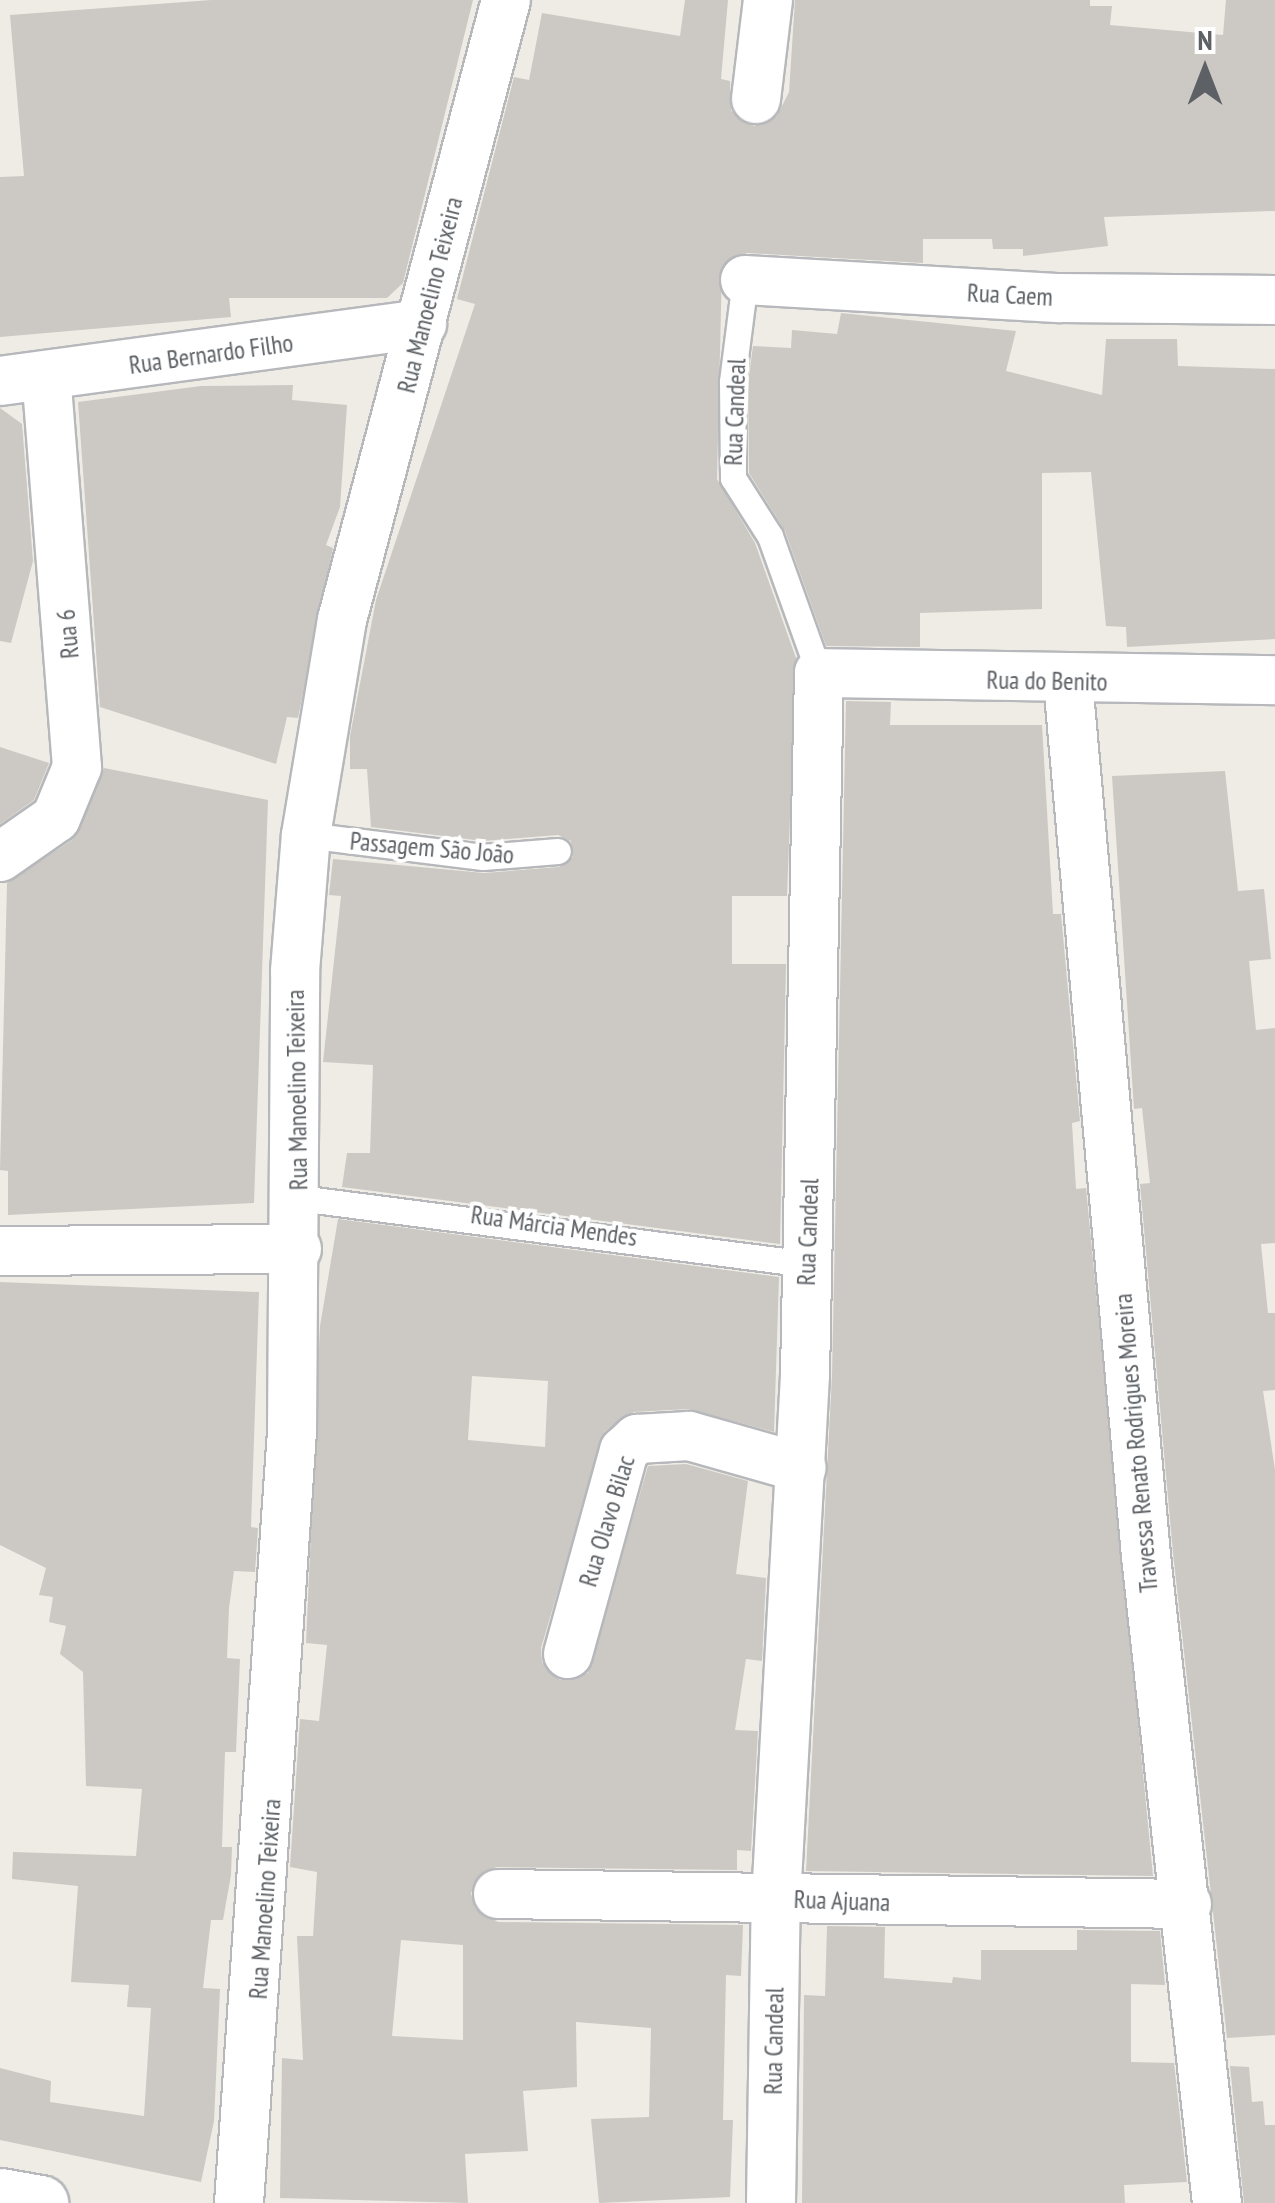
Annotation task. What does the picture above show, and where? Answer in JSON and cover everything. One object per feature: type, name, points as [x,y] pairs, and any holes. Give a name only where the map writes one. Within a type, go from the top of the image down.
[{"type":"street","name":"Rua Manoelino Teixeira","points":[[239,2203],[268,1862],[297,1249],[295,971],[306,834],[342,620],[506,0]]},
{"type":"street","points":[[756,99],[768,0]]},
{"type":"street","name":"Rua Caem","points":[[745,280],[1060,298],[1275,300]]},
{"type":"street","name":"Rua Bernardo Filho","points":[[23,379],[422,324]]},
{"type":"street","name":"Rua 6","points":[[0,857],[56,818],[77,767],[23,379]]},
{"type":"street","name":"Rua do Benito","points":[[818,673],[1068,682],[1275,680]]},
{"type":"street","name":"Rua Candeal","points":[[770,2203],[776,1899],[802,1468],[818,673]]},
{"type":"street","name":"Travessa Renato Rodrigues Moreira","points":[[1068,682],[1146,1556],[1217,2203]]},
{"type":"street","points":[[0,1251],[297,1249]]},
{"type":"street","name":"Rua Olavo Bilac","points":[[568,1654],[624,1452],[638,1439],[689,1436],[802,1468]]},
{"type":"street","name":"Rua Ajuana","points":[[498,1894],[1187,1904]]},
{"type":"street","points":[[0,2196],[40,2203]]},
{"type":"lane","name":"Rua Candeal","points":[[745,280],[732,382],[733,478],[770,536],[818,673]]},
{"type":"lane","name":"Passagem São João","points":[[306,834],[483,857],[558,851]]},
{"type":"lane","name":"Rua Márcia Mendes","points":[[298,1198],[808,1264]]},
{"type":"building","points":[[211,0],[473,0],[403,283],[387,298],[229,298],[231,317],[0,337],[0,177],[24,176],[10,15]]},
{"type":"building","points":[[685,0],[728,0],[721,79],[730,81],[731,111],[754,126],[777,116],[789,92],[795,0],[1090,0],[1090,6],[1112,6],[1110,25],[1223,35],[1226,0],[1275,0],[1275,211],[1104,217],[1108,246],[1023,256],[1023,249],[993,249],[992,239],[923,239],[923,263],[747,253],[722,266],[717,479],[755,543],[796,658],[787,896],[732,896],[732,964],[786,964],[780,1244],[342,1187],[347,1153],[370,1153],[373,1065],[323,1062],[341,896],[329,895],[333,859],[484,873],[559,867],[573,857],[571,841],[558,835],[483,841],[371,827],[367,769],[350,769],[350,736],[376,600],[475,304],[457,299],[514,77],[529,80],[542,13],[680,36]]},
{"type":"building","points":[[841,313],[1016,331],[1006,371],[1102,395],[1106,339],[1177,339],[1178,366],[1275,369],[1275,639],[1127,647],[1126,627],[1106,626],[1091,472],[1042,473],[1042,609],[920,613],[920,647],[826,646],[785,531],[749,473],[748,383],[753,346],[791,348],[792,330],[837,334]]},
{"type":"building","points":[[293,385],[292,400],[347,405],[340,507],[326,545],[333,548],[298,718],[287,717],[276,764],[100,707],[78,402],[201,386]]},
{"type":"building","points":[[0,408],[22,424],[33,561],[11,643],[0,641]]},
{"type":"building","points":[[846,701],[891,702],[890,725],[1042,725],[1053,914],[1061,914],[1080,1121],[1072,1123],[1076,1189],[1086,1188],[1153,1876],[806,1871],[832,1376]]},
{"type":"building","points":[[0,747],[49,763],[34,800],[0,824]]},
{"type":"building","points":[[104,768],[268,800],[254,1203],[8,1215],[8,1171],[0,1170],[7,883],[72,840]]},
{"type":"building","points":[[1225,771],[1238,891],[1264,889],[1271,959],[1249,961],[1256,1030],[1275,1028],[1275,1243],[1261,1244],[1268,1313],[1275,1313],[1275,1390],[1263,1391],[1275,1470],[1275,2035],[1227,2038],[1173,1553],[1140,1184],[1150,1183],[1142,1108],[1134,1109],[1112,776]]},
{"type":"building","points":[[338,1219],[779,1277],[774,1432],[688,1409],[634,1412],[605,1431],[541,1648],[542,1662],[560,1680],[588,1673],[648,1466],[686,1464],[748,1481],[736,1574],[766,1578],[762,1661],[746,1659],[735,1730],[758,1731],[751,1851],[737,1850],[737,1870],[497,1867],[484,1871],[471,1893],[475,1908],[498,1922],[743,1925],[741,1976],[726,1975],[723,2120],[733,2120],[730,2197],[599,2203],[591,2119],[649,2117],[651,2028],[576,2022],[577,2087],[523,2091],[528,2151],[465,2154],[468,2203],[280,2198],[282,2058],[303,2060],[297,1936],[313,1936],[317,1872],[290,1867],[300,1719],[319,1721],[327,1645],[306,1643],[320,1326]],"holes":[[[472,1376],[548,1381],[545,1447],[468,1440]],[[401,1940],[463,1945],[463,2040],[392,2036]]]},
{"type":"building","points":[[0,1282],[259,1292],[251,1527],[258,1528],[255,1572],[234,1571],[229,1608],[227,1658],[240,1659],[236,1752],[225,1752],[222,1847],[232,1847],[231,1875],[223,1920],[211,1920],[203,1988],[220,1989],[214,2121],[201,2182],[0,2140],[0,2068],[51,2081],[50,2102],[144,2116],[151,2008],[127,2007],[129,1985],[71,1982],[78,1886],[12,1879],[13,1852],[136,1856],[142,1789],[86,1786],[83,1672],[60,1654],[66,1626],[49,1622],[53,1597],[39,1595],[46,1568],[0,1545]]},
{"type":"building","points":[[827,1926],[885,1927],[884,1978],[952,1983],[953,1977],[981,1980],[981,1950],[1077,1950],[1077,1930],[1160,1931],[1165,1985],[1131,1984],[1131,2062],[1174,2063],[1187,2182],[1124,2185],[1125,2203],[802,2203],[804,1995],[825,1996]]},
{"type":"building","points":[[1230,2066],[1249,2067],[1252,2102],[1263,2101],[1265,2125],[1275,2125],[1275,2203],[1244,2203]]}]
